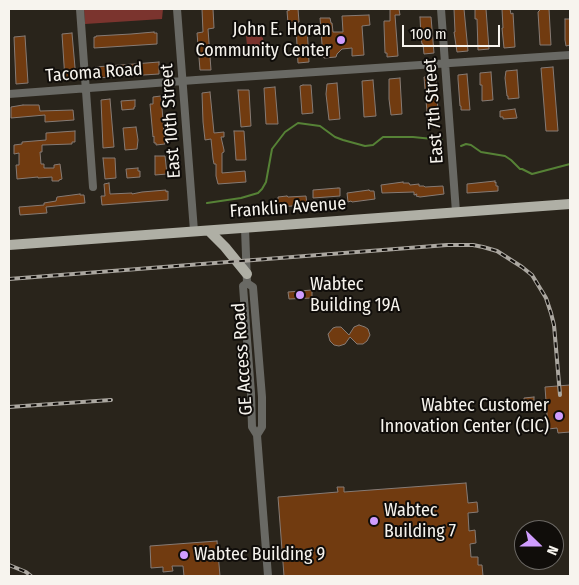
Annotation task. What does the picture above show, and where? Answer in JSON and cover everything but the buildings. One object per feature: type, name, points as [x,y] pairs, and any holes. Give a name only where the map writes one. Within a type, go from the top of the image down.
[{"type":"main road","name":"Franklin Avenue","points":[[9,245],[570,204]]},
{"type":"main road","points":[[209,231],[220,241],[247,279]]},
{"type":"street","points":[[80,9],[92,186]]},
{"type":"street","name":"East 10th Street","points":[[177,9],[194,232]]},
{"type":"street","name":"East 7th Street","points":[[441,9],[456,212]]},
{"type":"street","name":"Tacoma Road","points":[[9,94],[570,55]]},
{"type":"street","name":"GE Access Road","points":[[245,228],[247,279],[243,286],[252,427],[257,435],[268,576]]},
{"type":"street","points":[[9,237],[9,245]]},
{"type":"shaded area","points":[[84,9],[163,9],[162,19],[85,24]]},
{"type":"shaded area","points":[[260,35],[263,38],[264,50],[262,53],[248,54],[246,36]]},
{"type":"waterway","points":[[207,203],[241,198],[258,193],[266,182],[272,149],[285,132],[298,123],[320,126],[335,137],[365,146],[373,145],[383,137],[413,137],[442,140]]},
{"type":"waterway","points":[[461,146],[471,145],[481,152],[505,156],[520,169],[532,174],[570,164]]},
{"type":"railway","points":[[9,279],[447,245],[483,247],[497,251],[532,275],[546,298],[554,325],[560,395]]},
{"type":"railway","points":[[9,407],[111,400]]},
{"type":"railway","points":[[9,565],[31,576]]},
{"type":"place","name":"John E. Horan Community Center","points":[[341,40]]},
{"type":"place","name":"Wabtec Building 19A","points":[[300,295]]},
{"type":"place","name":"Wabtec Customer Innovation Center (CIC)","points":[[559,416]]},
{"type":"place","name":"Wabtec Building 7","points":[[374,521]]},
{"type":"place","name":"Wabtec Building 9","points":[[184,555]]}]
